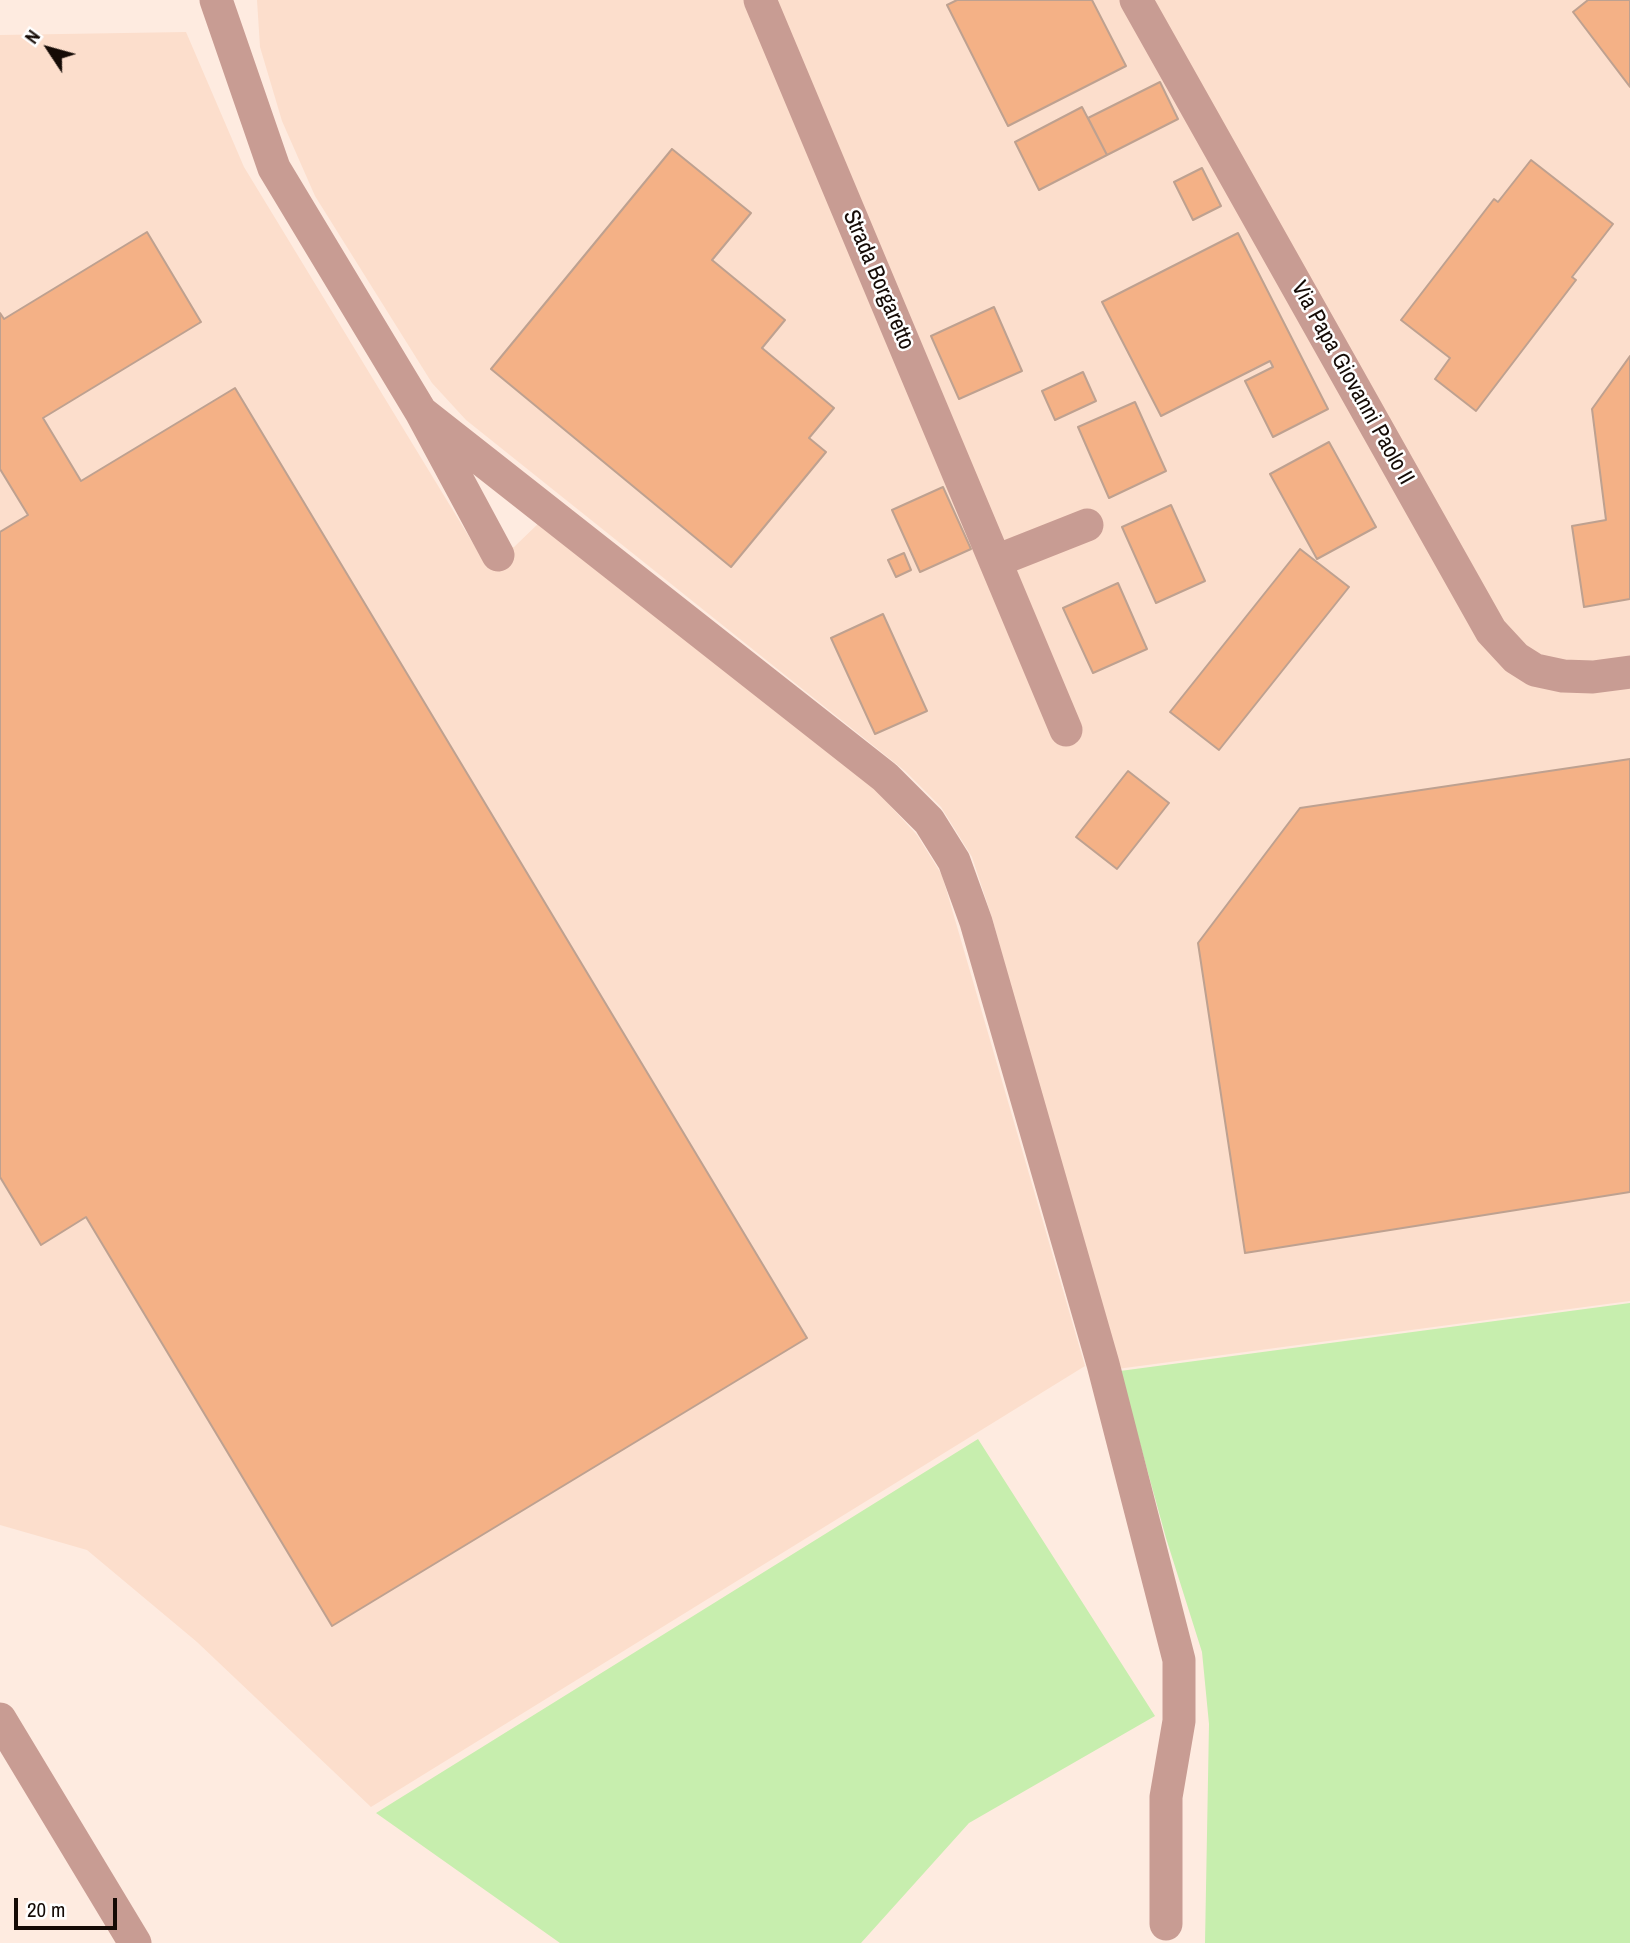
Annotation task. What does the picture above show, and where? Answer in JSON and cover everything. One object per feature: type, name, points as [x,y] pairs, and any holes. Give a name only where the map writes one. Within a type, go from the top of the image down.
[{"type":"street","points":[[216,0],[274,168],[421,412],[498,555]]},
{"type":"street","name":"Strada Borgaretto","points":[[761,0],[1066,730]]},
{"type":"street","name":"Via Papa Giovanni Paolo II","points":[[1136,0],[1491,631],[1516,658],[1535,670],[1563,676],[1593,677],[1630,672]]},
{"type":"street","points":[[421,412],[885,777],[929,821],[954,861],[976,922],[1103,1364],[1179,1660],[1179,1721],[1166,1797],[1166,1924]]},
{"type":"street","points":[[996,561],[1087,525]]},
{"type":"street","points":[[0,1719],[135,1943]]},
{"type":"shaded area","points":[[257,0],[1630,0],[1630,1301],[1117,1369],[992,918],[972,857],[941,807],[905,771],[466,420],[432,383],[315,196],[282,121],[260,47]]},
{"type":"shaded area","points":[[186,32],[244,167],[482,558],[514,547],[541,521],[873,787],[917,835],[942,875],[1085,1366],[371,1807],[197,1642],[87,1550],[0,1525],[0,35]]},
{"type":"green space","points":[[1630,1303],[1630,1943],[1205,1943],[1209,1724],[1202,1652],[1166,1538],[1120,1371]]},
{"type":"green space","points":[[978,1439],[1155,1716],[969,1823],[861,1943],[560,1943],[376,1813]]},
{"type":"building","points":[[957,0],[1092,0],[1126,66],[1008,126],[947,5]]},
{"type":"building","points":[[1588,0],[1630,0],[1630,87],[1573,12]]},
{"type":"building","points":[[1160,82],[1178,119],[1107,155],[1088,118]]},
{"type":"building","points":[[1082,107],[1107,155],[1039,190],[1015,142]]},
{"type":"building","points":[[672,149],[751,213],[712,260],[785,320],[762,348],[834,408],[809,438],[826,452],[731,567],[491,369]]},
{"type":"building","points":[[1531,160],[1613,224],[1572,277],[1576,280],[1476,411],[1435,379],[1450,358],[1401,320],[1494,199],[1498,202]]},
{"type":"building","points":[[1202,168],[1221,206],[1193,220],[1174,182]]},
{"type":"building","points":[[147,232],[201,322],[43,418],[81,481],[235,388],[807,1338],[332,1626],[86,1217],[41,1245],[0,1177],[0,532],[28,515],[0,469],[0,313],[4,319]]},
{"type":"building","points":[[1238,233],[1328,409],[1273,437],[1245,381],[1273,367],[1270,361],[1161,416],[1102,302]]},
{"type":"building","points":[[994,307],[1022,371],[959,399],[931,336]]},
{"type":"building","points":[[1630,356],[1630,599],[1584,607],[1572,526],[1606,520],[1592,409]]},
{"type":"building","points":[[1083,372],[1096,401],[1055,420],[1042,391]]},
{"type":"building","points":[[1135,402],[1166,471],[1109,498],[1078,427]]},
{"type":"building","points":[[1329,442],[1376,527],[1317,559],[1270,474]]},
{"type":"building","points":[[943,487],[971,549],[920,572],[892,510]]},
{"type":"building","points":[[1171,505],[1205,581],[1156,603],[1122,527]]},
{"type":"building","points":[[1300,549],[1349,587],[1219,750],[1170,712]]},
{"type":"building","points":[[904,553],[911,570],[896,577],[888,560]]},
{"type":"building","points":[[1118,583],[1147,649],[1093,673],[1063,608]]},
{"type":"building","points":[[883,614],[927,711],[875,734],[831,638]]},
{"type":"building","points":[[1630,759],[1630,1192],[1245,1253],[1198,943],[1300,808]]},
{"type":"building","points":[[1128,771],[1169,803],[1117,869],[1076,837]]}]
